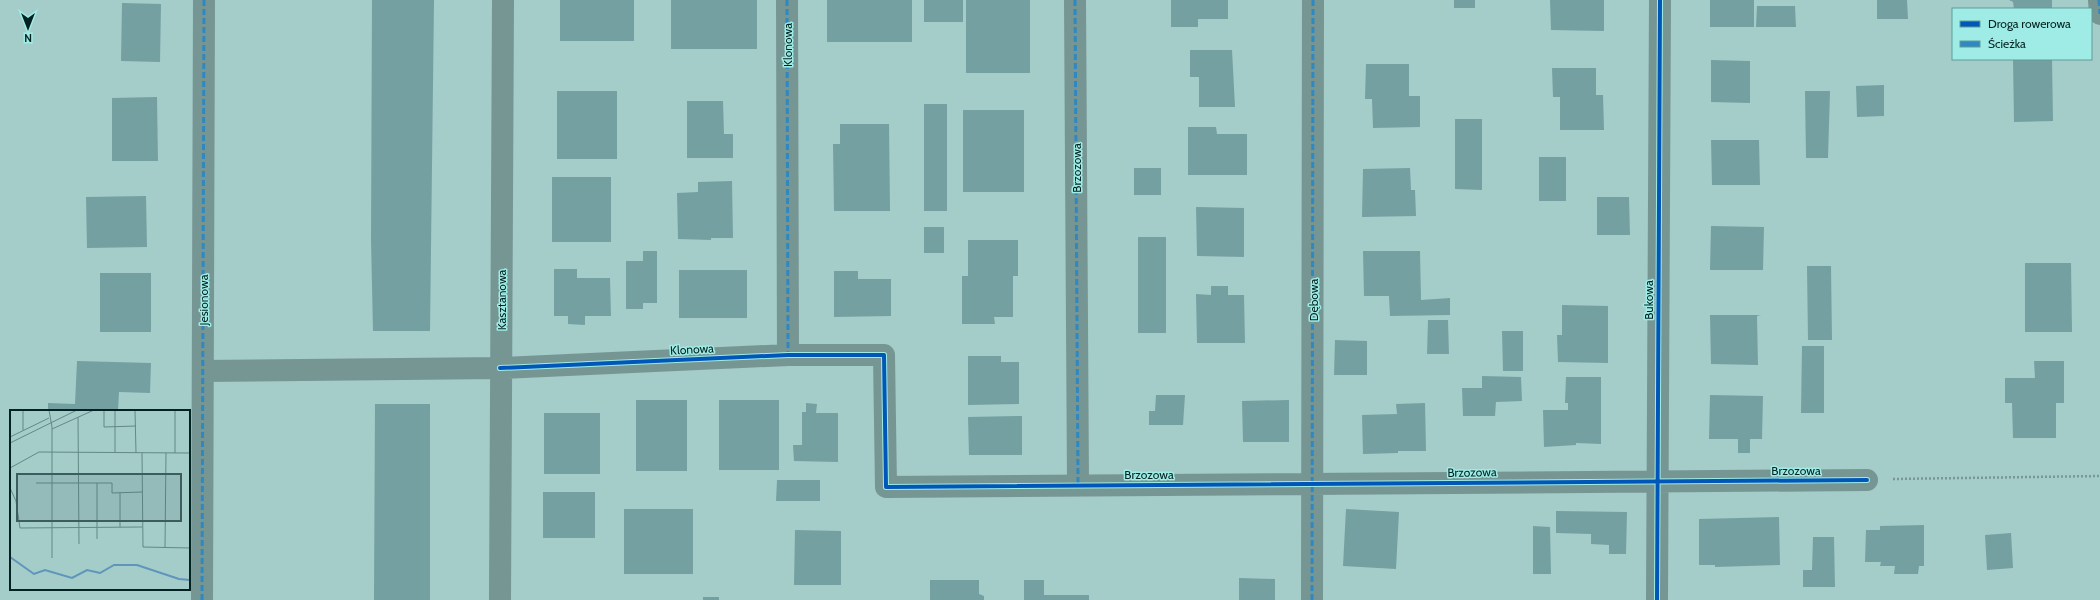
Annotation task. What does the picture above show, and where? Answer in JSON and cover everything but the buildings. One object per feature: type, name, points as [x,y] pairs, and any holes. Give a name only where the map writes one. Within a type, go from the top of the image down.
[{"type":"street","name":"Jesionowa","points":[[202,600],[204,0]]},
{"type":"street","name":"Kasztanowa","points":[[500,600],[503,0]]},
{"type":"street","name":"Klonowa","points":[[787,0],[788,355]]},
{"type":"street","name":"Brzozowa","points":[[1075,0],[1078,484],[1867,480]]},
{"type":"street","name":"Dębowa","points":[[1312,600],[1313,0]]},
{"type":"street","name":"Bukowa","points":[[1657,600],[1660,0]]},
{"type":"street","points":[[2099,0],[2100,14]]},
{"type":"street","name":"Klonowa","points":[[203,371],[500,368],[788,355],[884,355],[886,487],[1078,484]]},
{"type":"path","points":[[1867,480],[2100,476]]},
{"type":"marked path","points":[[202,600],[204,0]]},
{"type":"marked path","points":[[787,0],[788,355]]},
{"type":"marked path","points":[[1075,0],[1078,484]]},
{"type":"marked path","points":[[1312,600],[1313,0]]},
{"type":"marked path","points":[[2099,0],[2100,14]]},
{"type":"cycle path","points":[[1657,600],[1660,0]]},
{"type":"cycle path","points":[[500,368],[788,355],[884,355],[886,487],[1867,480]]}]
